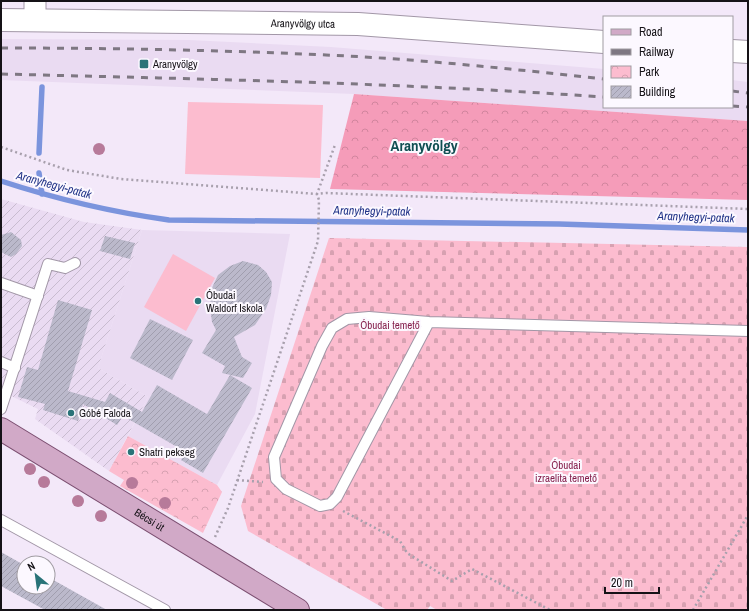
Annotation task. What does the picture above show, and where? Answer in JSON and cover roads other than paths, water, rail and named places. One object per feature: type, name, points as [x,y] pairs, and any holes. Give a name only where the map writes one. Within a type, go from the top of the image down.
[{"type":"main road","name":"Bécsi út","points":[[1,429],[298,610]]},
{"type":"street","name":"Aranyvölgy utca","points":[[1,20],[35,10],[358,24],[603,42]]},
{"type":"street","points":[[733,51],[748,52]]},
{"type":"lane","points":[[1,409],[48,264],[65,268],[75,263]]},
{"type":"lane","points":[[1,283],[38,296]]},
{"type":"lane","points":[[429,322],[337,497],[330,504],[320,506],[286,489],[276,479],[274,457],[322,346],[332,328],[347,319],[369,317],[429,322],[748,330]]},
{"type":"lane","points":[[1,362],[15,368]]},
{"type":"lane","points":[[1,520],[165,610]]},
{"type":"waterway","points":[[39,153],[42,87]]},
{"type":"waterway","points":[[39,173],[42,194]]},
{"type":"waterway","name":"Aranyhegyi-patak","points":[[1,181],[42,194],[84,204],[169,220],[559,224],[748,230]]},
{"type":"railway","points":[[1,48],[285,53],[396,59],[603,79]]},
{"type":"railway","points":[[1,74],[378,85],[603,97]]},
{"type":"railway","points":[[733,91],[748,93]]},
{"type":"railway","points":[[733,106],[748,107]]},
{"type":"place","name":"Aranyvölgy","points":[[144,64]]},
{"type":"place","name":"Óbudai Waldorf Iskola","points":[[198,301]]},
{"type":"place","name":"Góbé Faloda","points":[[71,413]]},
{"type":"place","name":"Shatri pekseg","points":[[131,452]]},
{"type":"district","name":"Aranyvölgy","points":[[424,145]]},
{"type":"park label","name":"Óbudai temető","points":[[390,325]]},
{"type":"park label","name":"Óbudai izraelita temető","points":[[566,471]]}]
